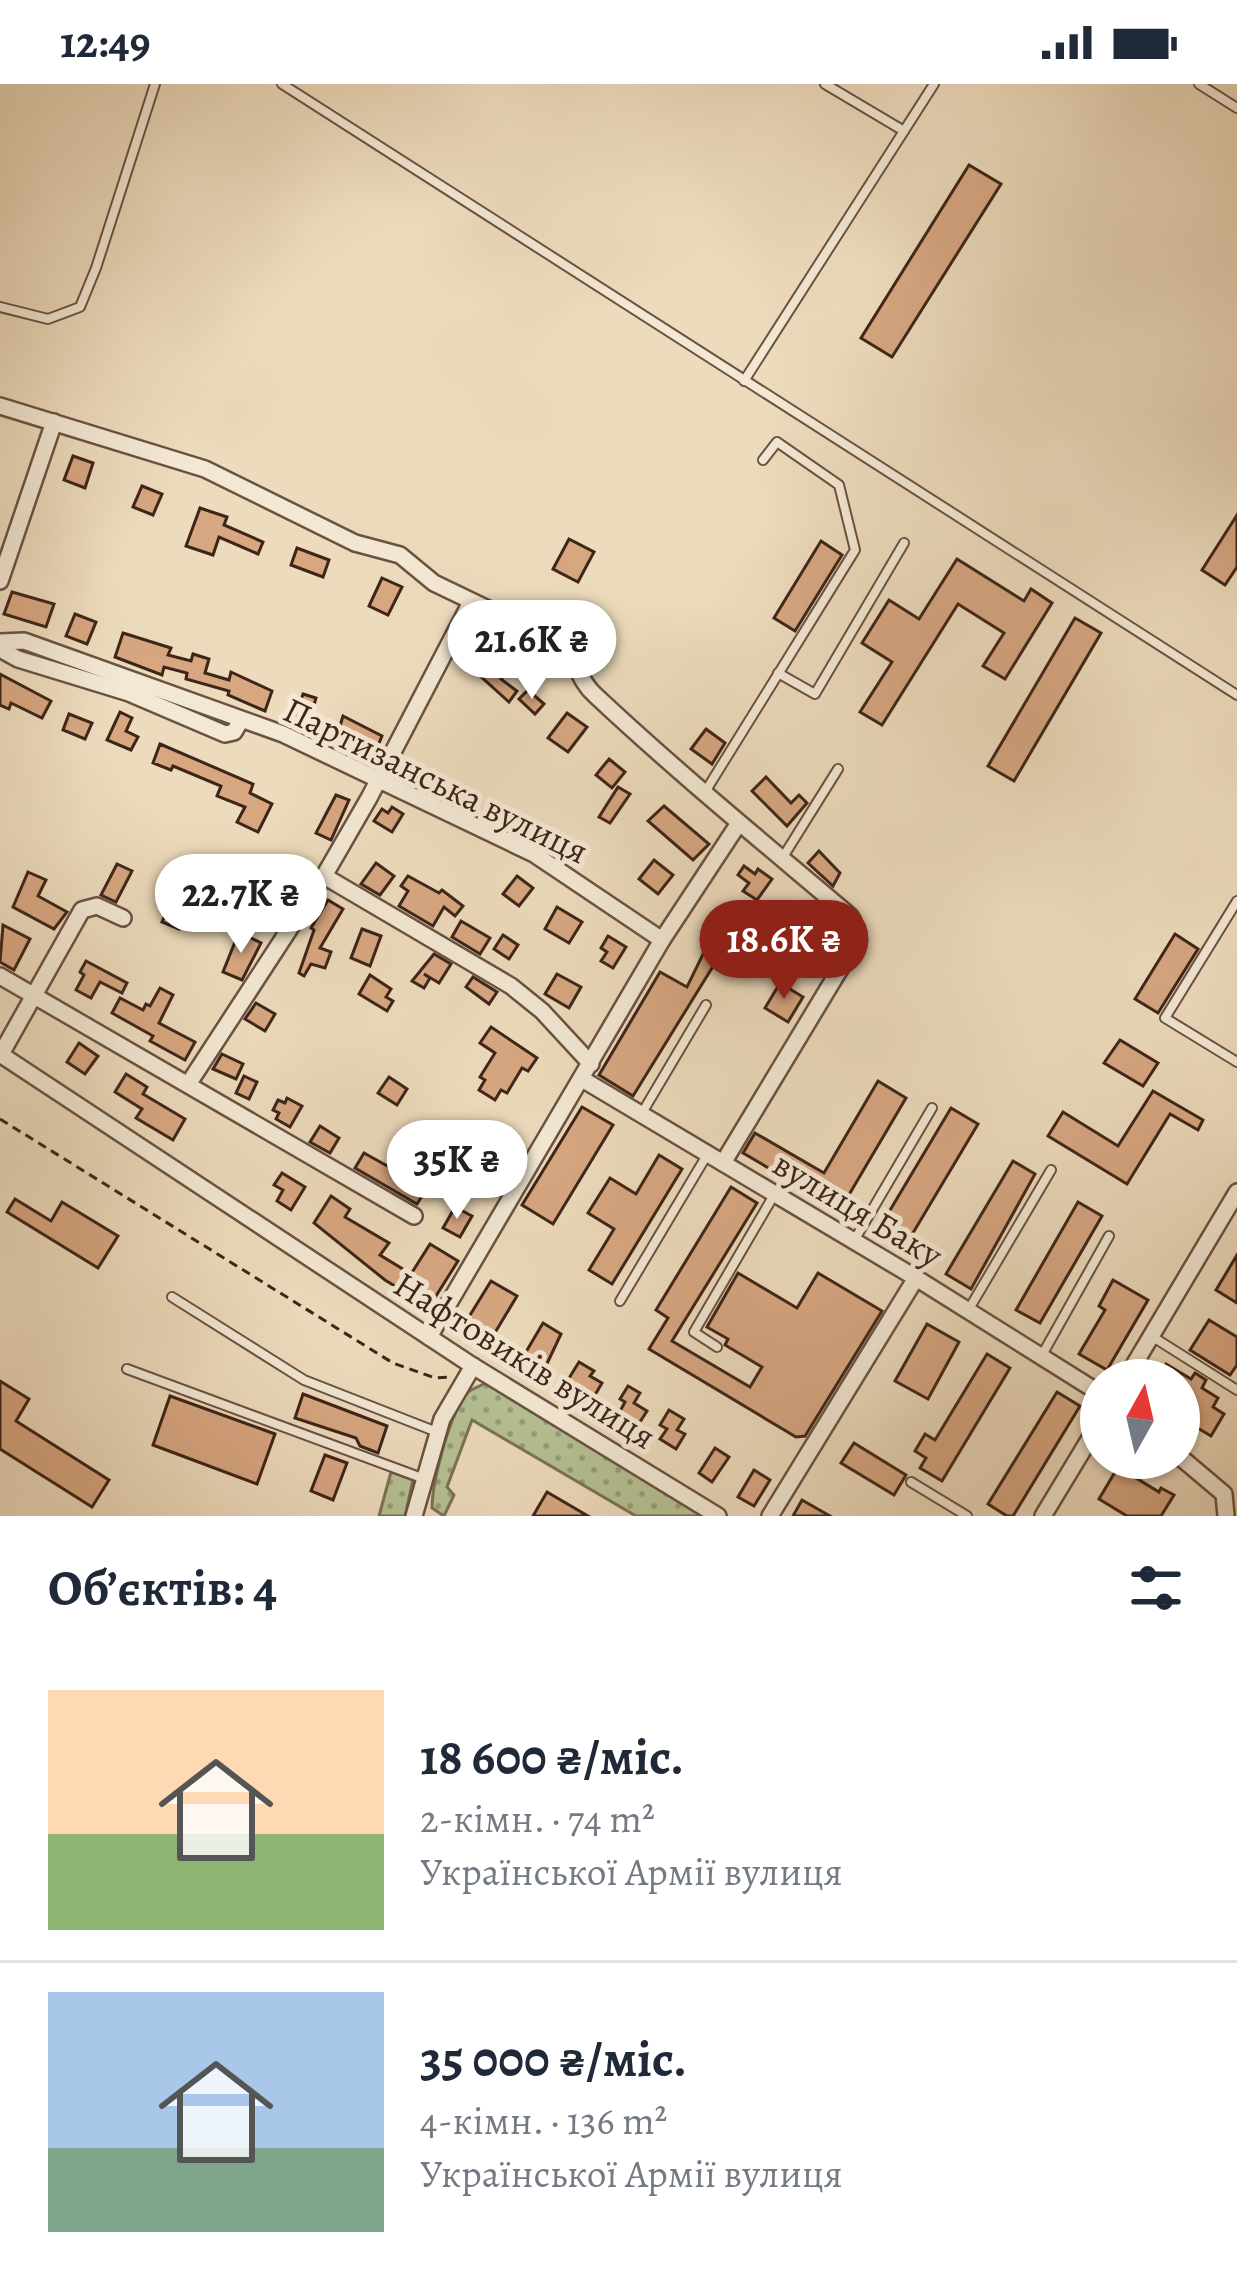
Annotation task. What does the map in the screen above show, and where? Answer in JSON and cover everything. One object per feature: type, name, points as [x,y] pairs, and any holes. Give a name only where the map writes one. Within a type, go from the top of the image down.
[{"type":"street","points":[[0,406],[205,469],[355,543],[400,555],[434,583],[559,643],[574,660],[581,682],[850,916],[854,941],[813,1020],[716,1158]]},
{"type":"street","points":[[0,581],[54,422]]},
{"type":"street","points":[[189,1083],[323,876],[471,602]]},
{"type":"street","name":"Партизанська вулиця","points":[[0,646],[18,659],[129,693],[225,734],[234,732],[241,720],[283,734],[533,854],[662,940]]},
{"type":"street","points":[[429,1336],[662,940],[739,823]]},
{"type":"street","points":[[323,876],[511,986],[542,1011],[591,1064]]},
{"type":"street","name":"Нафтовиків вулиця","points":[[123,918],[97,906],[82,910],[0,1054],[429,1336],[470,1371],[718,1516]]},
{"type":"street","name":"Нафтовиків вулиця","points":[[0,976],[414,1216]]},
{"type":"street","name":"вулиця Баку","points":[[582,1079],[1080,1381]]},
{"type":"street","points":[[1137,1359],[1237,1192]]},
{"type":"street","points":[[770,1516],[916,1278]]},
{"type":"street","points":[[419,1512],[438,1432],[470,1371]]},
{"type":"street","points":[[1043,1516],[1080,1455]]},
{"type":"street","points":[[1200,1473],[1224,1493],[1226,1516]]},
{"type":"lane","points":[[0,307],[48,319],[80,307],[155,84]]},
{"type":"lane","points":[[282,84],[1237,695]]},
{"type":"lane","points":[[825,84],[904,131]]},
{"type":"lane","points":[[744,381],[934,84]]},
{"type":"lane","points":[[1199,84],[1237,108]]},
{"type":"lane","points":[[704,793],[855,550],[839,484],[777,442],[763,460]]},
{"type":"lane","points":[[778,673],[815,694],[904,543]]},
{"type":"lane","points":[[782,858],[838,769]]},
{"type":"lane","points":[[1236,1060],[1166,1018],[1237,901]]},
{"type":"lane","points":[[641,1114],[706,1006]]},
{"type":"lane","points":[[854,1241],[932,1108]]},
{"type":"lane","points":[[620,1301],[716,1158]]},
{"type":"lane","points":[[968,1310],[1051,1170]]},
{"type":"lane","points":[[717,1347],[694,1332],[775,1193]]},
{"type":"lane","points":[[1041,1356],[1109,1236]]},
{"type":"lane","points":[[172,1298],[304,1380],[438,1432]]},
{"type":"lane","points":[[1151,1336],[1237,1390]]},
{"type":"lane","points":[[127,1369],[424,1479]]},
{"type":"lane","points":[[911,1482],[967,1516]]},
{"type":"path","points":[[0,1119],[393,1364],[435,1378],[470,1371]]},
{"type":"green space","points":[[486,1383],[703,1516],[636,1516],[472,1420],[447,1487],[454,1495],[444,1516],[432,1508],[449,1430],[468,1392]]},
{"type":"green space","points":[[391,1472],[413,1480],[405,1516],[379,1516]]},
{"type":"building","points":[[969,165],[1001,184],[892,357],[861,338]]},
{"type":"building","points":[[73,456],[93,463],[85,488],[64,480]]},
{"type":"building","points":[[142,486],[162,494],[153,515],[133,507]]},
{"type":"building","points":[[200,508],[227,517],[224,525],[263,542],[258,554],[219,537],[213,555],[186,546]]},
{"type":"building","points":[[1237,515],[1237,567],[1225,585],[1202,570]]},
{"type":"building","points":[[569,539],[594,552],[578,582],[553,569]]},
{"type":"building","points":[[821,541],[842,555],[795,631],[774,618]]},
{"type":"building","points":[[297,548],[329,560],[323,577],[291,565]]},
{"type":"building","points":[[957,559],[1024,601],[1031,589],[1052,603],[1005,679],[983,666],[1004,633],[958,604],[882,725],[860,712],[892,662],[862,643],[889,600],[919,619]]},
{"type":"building","points":[[382,578],[402,587],[388,615],[369,606]]},
{"type":"building","points":[[12,592],[54,604],[46,627],[4,614]]},
{"type":"building","points":[[75,614],[96,622],[87,644],[66,636]]},
{"type":"building","points":[[1075,618],[1101,633],[1014,781],[988,766]]},
{"type":"building","points":[[123,633],[171,648],[168,655],[191,661],[193,654],[209,659],[205,673],[229,680],[231,672],[272,691],[265,711],[228,695],[229,691],[186,679],[187,673],[164,667],[162,675],[115,657]]},
{"type":"building","points":[[490,658],[506,673],[501,679],[517,691],[509,702],[477,673]]},
{"type":"building","points":[[0,674],[51,701],[42,718],[11,703],[9,709],[0,705]]},
{"type":"building","points":[[528,690],[544,704],[535,714],[519,699]]},
{"type":"building","points":[[303,694],[316,698],[310,719],[291,714],[295,699],[301,700]]},
{"type":"building","points":[[120,712],[132,718],[126,731],[138,737],[131,750],[107,740]]},
{"type":"building","points":[[567,713],[587,727],[568,752],[548,738]]},
{"type":"building","points":[[69,714],[92,723],[85,739],[63,730]]},
{"type":"building","points":[[343,716],[382,736],[375,753],[337,736]]},
{"type":"building","points":[[706,729],[725,743],[712,764],[691,749]]},
{"type":"building","points":[[160,744],[253,784],[250,793],[272,804],[258,832],[237,822],[245,807],[217,796],[221,786],[153,763]]},
{"type":"building","points":[[609,759],[625,772],[612,788],[596,775]]},
{"type":"building","points":[[766,777],[791,803],[799,795],[807,803],[787,826],[752,791]]},
{"type":"building","points":[[618,787],[630,794],[610,823],[599,817]]},
{"type":"building","points":[[336,795],[349,800],[331,840],[316,833]]},
{"type":"building","points":[[664,806],[709,844],[693,860],[648,821]]},
{"type":"building","points":[[392,807],[403,814],[392,832],[374,821],[382,809],[388,813]]},
{"type":"building","points":[[819,851],[840,873],[833,886],[808,863]]},
{"type":"building","points":[[654,860],[673,875],[658,894],[639,879]]},
{"type":"building","points":[[376,863],[394,876],[380,895],[361,884]]},
{"type":"building","points":[[117,864],[132,871],[116,902],[101,895]]},
{"type":"building","points":[[744,866],[772,879],[757,900],[743,891],[749,883],[738,875]]},
{"type":"building","points":[[28,872],[46,880],[38,896],[67,912],[54,929],[13,907]]},
{"type":"building","points":[[408,876],[439,893],[442,890],[463,906],[455,916],[444,907],[433,926],[399,906],[408,891],[401,886]]},
{"type":"building","points":[[517,876],[533,888],[519,906],[503,894]]},
{"type":"building","points":[[180,880],[196,887],[179,929],[162,922]]},
{"type":"building","points":[[278,881],[297,893],[290,905],[270,893]]},
{"type":"building","points":[[328,900],[343,909],[320,948],[331,952],[325,968],[311,964],[304,976],[299,973],[311,928]]},
{"type":"building","points":[[557,907],[582,922],[569,943],[545,929]]},
{"type":"building","points":[[788,916],[800,926],[787,940],[775,929]]},
{"type":"building","points":[[461,921],[490,938],[480,954],[452,937]]},
{"type":"building","points":[[3,925],[30,939],[14,970],[0,962]]},
{"type":"building","points":[[362,929],[381,936],[370,966],[351,958]]},
{"type":"building","points":[[239,932],[261,943],[242,980],[223,972]]},
{"type":"building","points":[[1175,934],[1198,949],[1158,1013],[1135,999]]},
{"type":"building","points":[[503,935],[518,945],[509,959],[494,949]]},
{"type":"building","points":[[608,936],[626,947],[613,968],[601,961]]},
{"type":"building","points":[[706,948],[720,955],[633,1096],[599,1075],[660,972],[687,987]]},
{"type":"building","points":[[434,954],[451,964],[439,983],[424,974],[430,978],[424,988],[412,981]]},
{"type":"building","points":[[86,961],[127,983],[122,993],[100,982],[91,998],[76,990]]},
{"type":"building","points":[[557,974],[581,987],[569,1008],[545,994]]},
{"type":"building","points":[[370,975],[391,989],[386,997],[393,1001],[387,1011],[359,994]]},
{"type":"building","points":[[473,977],[497,992],[489,1004],[466,987]]},
{"type":"building","points":[[780,983],[803,997],[788,1022],[765,1008]]},
{"type":"building","points":[[160,988],[173,995],[159,1023],[195,1042],[185,1060],[112,1013],[120,998],[143,1010]]},
{"type":"building","points":[[256,1003],[275,1014],[265,1031],[245,1019]]},
{"type":"building","points":[[491,1027],[537,1058],[495,1100],[479,1090],[485,1080],[480,1077],[495,1053],[480,1043]]},
{"type":"building","points":[[1120,1040],[1158,1063],[1143,1086],[1104,1063]]},
{"type":"building","points":[[79,1043],[98,1056],[85,1074],[67,1062]]},
{"type":"building","points":[[222,1054],[243,1064],[236,1079],[213,1069]]},
{"type":"building","points":[[126,1074],[147,1087],[143,1094],[185,1119],[173,1140],[136,1118],[142,1109],[115,1092]]},
{"type":"building","points":[[244,1076],[257,1082],[249,1099],[236,1093]]},
{"type":"building","points":[[389,1077],[407,1089],[397,1105],[378,1093]]},
{"type":"building","points":[[878,1081],[906,1098],[840,1210],[743,1153],[755,1133],[824,1173]]},
{"type":"building","points":[[1153,1091],[1203,1120],[1198,1130],[1170,1114],[1127,1184],[1048,1136],[1063,1112],[1118,1146]]},
{"type":"building","points":[[287,1098],[302,1106],[290,1127],[276,1119],[279,1113],[273,1110],[278,1100],[285,1103]]},
{"type":"building","points":[[582,1107],[613,1125],[553,1224],[522,1205]]},
{"type":"building","points":[[951,1108],[978,1124],[904,1248],[877,1232]]},
{"type":"building","points":[[470,1123],[487,1137],[454,1180],[436,1165]]},
{"type":"building","points":[[320,1126],[339,1138],[330,1153],[310,1142]]},
{"type":"building","points":[[364,1153],[427,1188],[417,1204],[355,1168]]},
{"type":"building","points":[[659,1155],[682,1169],[612,1284],[589,1270],[614,1229],[588,1213],[610,1178],[636,1194]]},
{"type":"building","points":[[1013,1161],[1035,1174],[971,1289],[946,1274]]},
{"type":"building","points":[[282,1173],[305,1187],[291,1210],[277,1201],[283,1190],[274,1185]]},
{"type":"building","points":[[731,1187],[757,1203],[672,1341],[750,1387],[762,1367],[725,1345],[728,1339],[707,1327],[738,1273],[797,1308],[818,1273],[882,1311],[805,1436],[796,1437],[649,1349],[668,1318],[656,1310]]},
{"type":"building","points":[[331,1196],[350,1209],[345,1217],[389,1243],[380,1255],[411,1274],[430,1244],[458,1261],[429,1307],[385,1280],[314,1223]]},
{"type":"building","points":[[15,1199],[51,1221],[62,1202],[118,1236],[98,1268],[7,1212]]},
{"type":"building","points":[[1078,1202],[1102,1216],[1040,1323],[1016,1310]]},
{"type":"building","points":[[455,1207],[472,1216],[460,1237],[443,1228]]},
{"type":"building","points":[[1237,1255],[1237,1303],[1216,1290]]},
{"type":"building","points":[[1113,1280],[1148,1300],[1113,1359],[1088,1359],[1079,1354],[1105,1310],[1099,1306]]},
{"type":"building","points":[[491,1281],[517,1296],[493,1336],[467,1320]]},
{"type":"building","points":[[1209,1320],[1237,1337],[1237,1365],[1230,1375],[1190,1350]]},
{"type":"building","points":[[543,1323],[561,1334],[544,1370],[523,1357]]},
{"type":"building","points":[[927,1324],[959,1342],[928,1399],[895,1381]]},
{"type":"building","points":[[987,1354],[1010,1368],[942,1481],[920,1468],[926,1458],[915,1451],[925,1434],[935,1440]]},
{"type":"building","points":[[579,1362],[602,1383],[592,1400],[566,1383]]},
{"type":"building","points":[[1200,1376],[1206,1380],[1202,1388],[1218,1398],[1213,1407],[1224,1414],[1211,1436],[1200,1429]]},
{"type":"building","points":[[0,1381],[29,1399],[16,1421],[109,1480],[92,1507],[0,1449]]},
{"type":"building","points":[[628,1386],[640,1393],[634,1403],[647,1411],[638,1425],[619,1413]]},
{"type":"building","points":[[1057,1392],[1080,1406],[1013,1516],[988,1504]]},
{"type":"building","points":[[303,1394],[387,1426],[378,1453],[360,1446],[356,1438],[295,1418]]},
{"type":"building","points":[[170,1396],[275,1434],[257,1484],[153,1445]]},
{"type":"building","points":[[669,1410],[684,1419],[677,1430],[685,1434],[676,1449],[660,1439],[667,1429],[660,1425]]},
{"type":"building","points":[[854,1443],[906,1475],[894,1495],[841,1463]]},
{"type":"building","points":[[715,1448],[729,1457],[712,1482],[699,1473]]},
{"type":"building","points":[[325,1455],[347,1463],[333,1500],[311,1491]]},
{"type":"building","points":[[754,1470],[770,1480],[754,1506],[738,1497]]},
{"type":"building","points":[[1111,1479],[1138,1479],[1174,1495],[1161,1516],[1127,1516],[1099,1499]]},
{"type":"building","points":[[547,1492],[588,1516],[533,1516]]},
{"type":"building","points":[[802,1500],[830,1516],[793,1516]]}]
